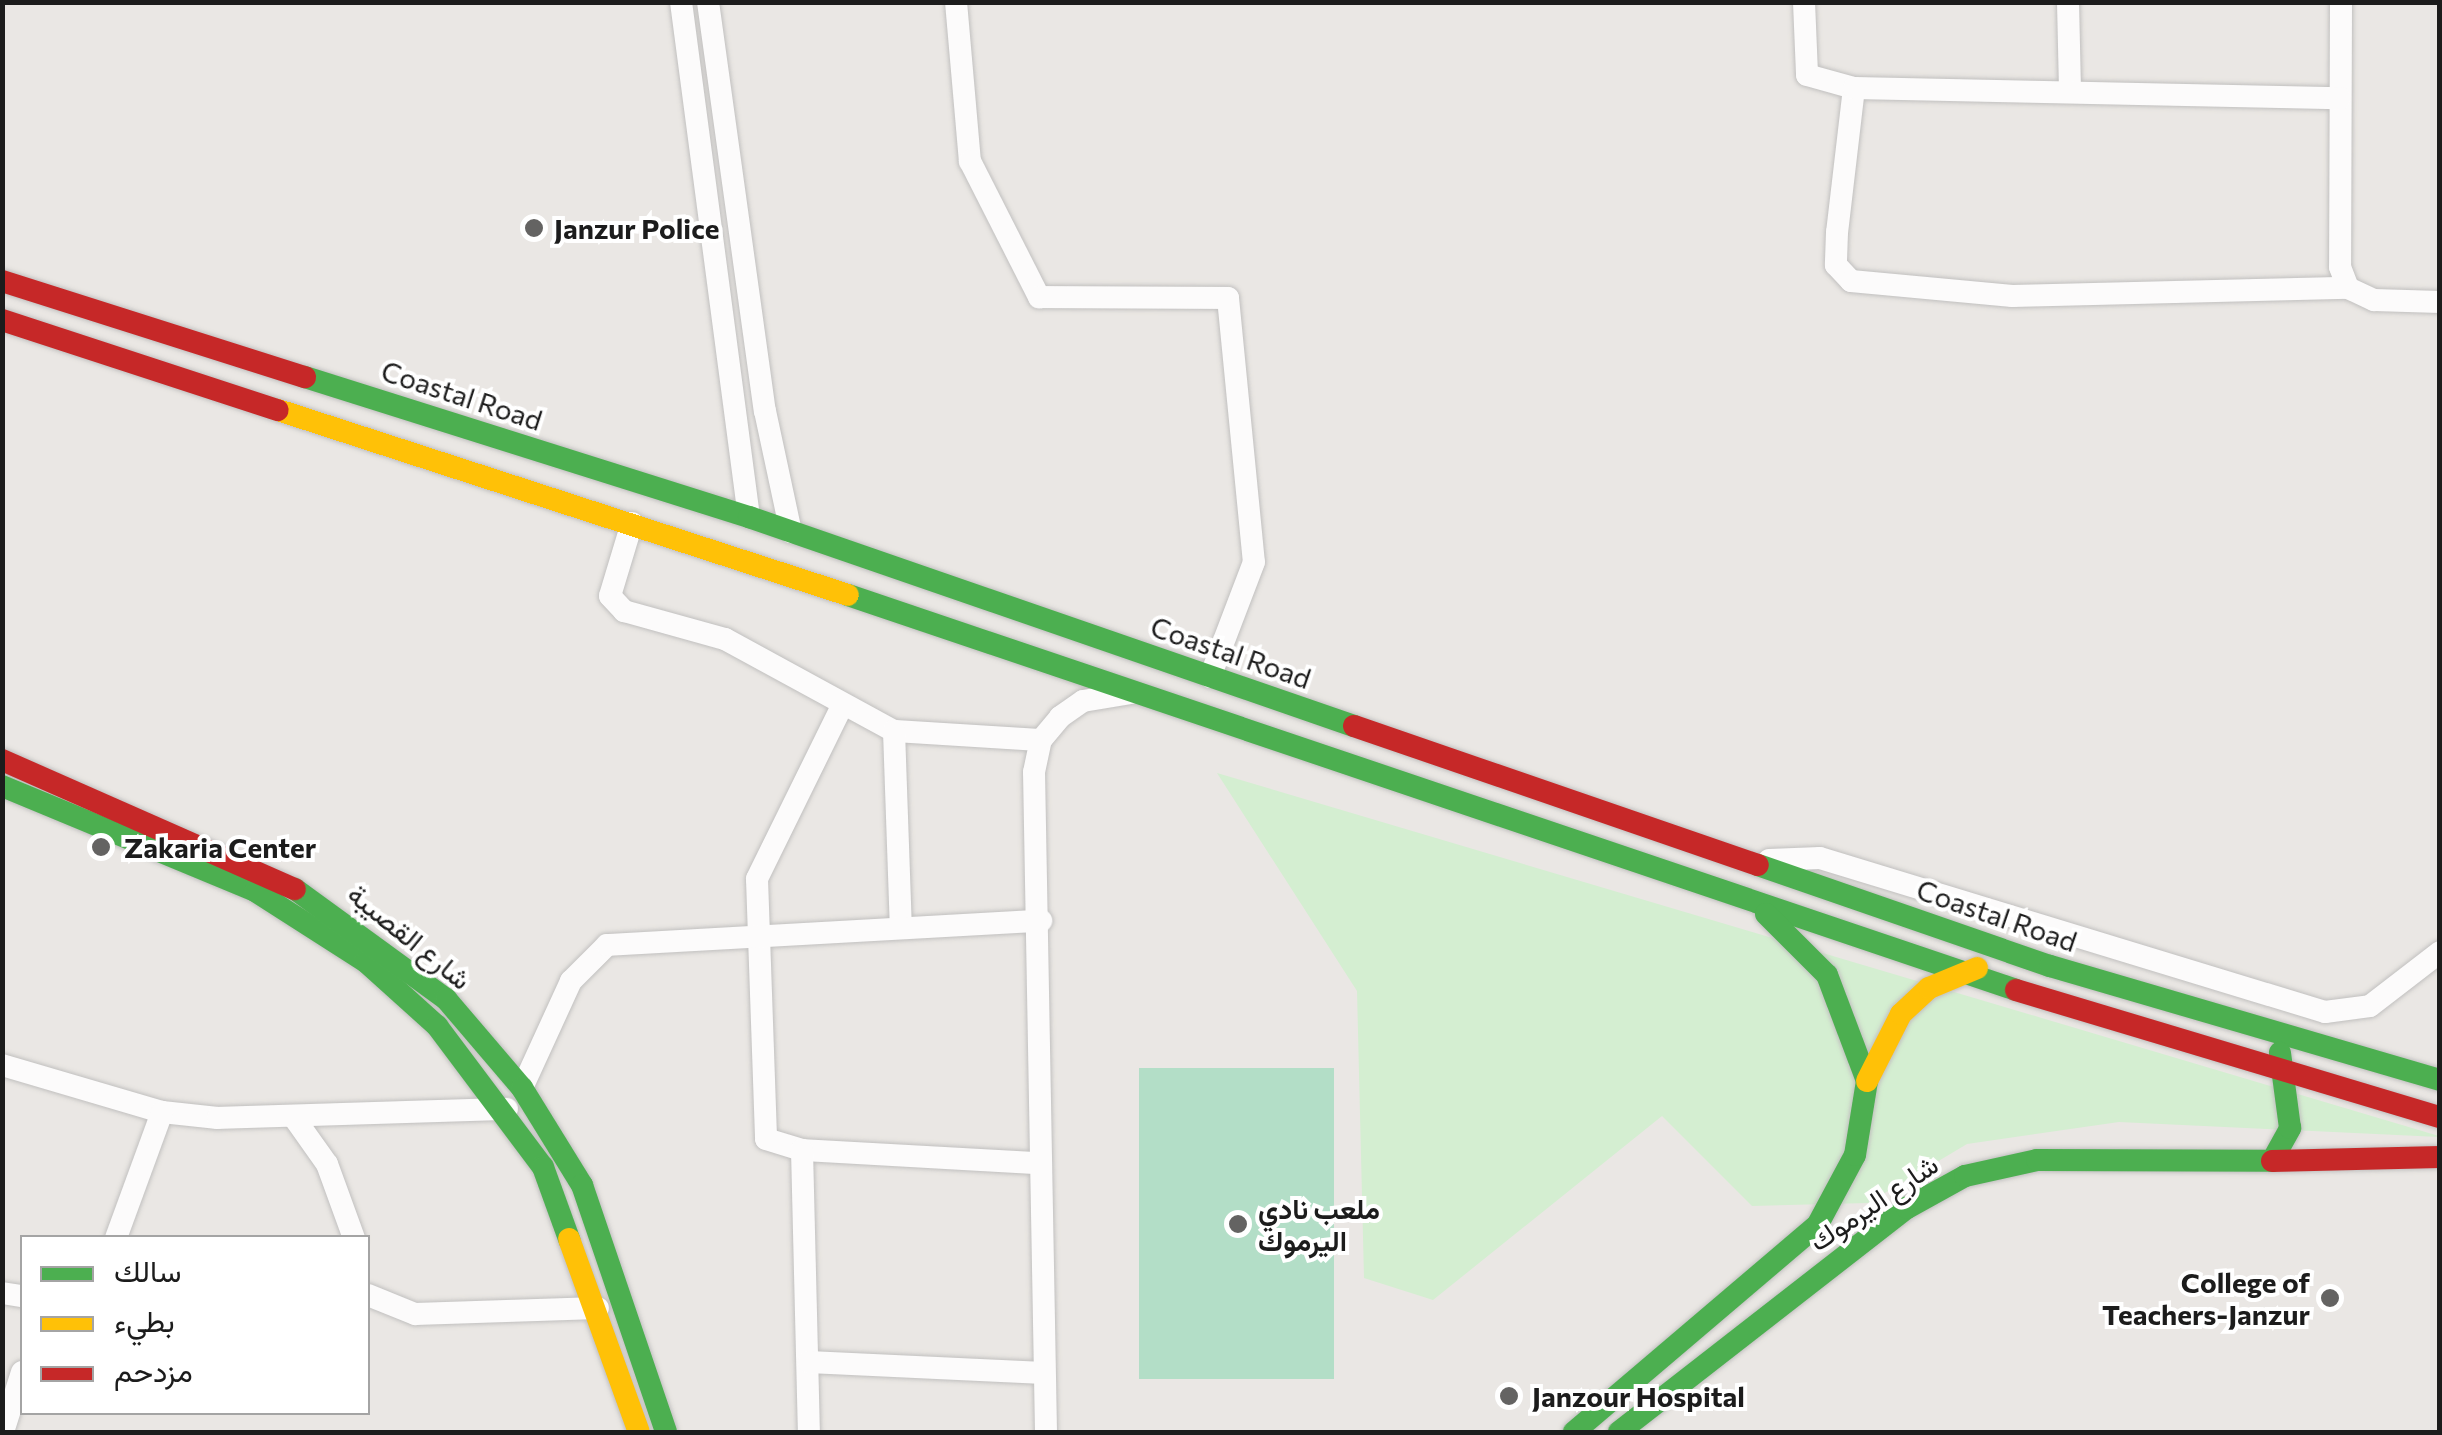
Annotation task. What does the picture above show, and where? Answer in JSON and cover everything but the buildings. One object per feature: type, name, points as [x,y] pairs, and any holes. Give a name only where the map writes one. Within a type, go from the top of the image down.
[{"type":"main road","name":"Coastal Road","points":[[2,281],[749,517],[2050,966],[2282,1038],[2440,1080]]},
{"type":"main road","points":[[2,320],[1144,691],[1743,900],[2278,1073],[2440,1118]]},
{"type":"main road","name":"شارع القصيبة","points":[[2,760],[313,898],[446,1000],[522,1088],[582,1185],[666,1432]]},
{"type":"main road","points":[[2,786],[212,871],[325,933],[438,1026],[507,1109],[544,1168],[640,1432]]},
{"type":"main road","points":[[1743,900],[1828,975],[1867,1081]]},
{"type":"main road","points":[[1867,1081],[1901,1014],[1964,971],[2050,966]]},
{"type":"main road","points":[[2272,1161],[2290,1128],[2278,1073],[2282,1038]]},
{"type":"main road","name":"شارع اليرموك","points":[[1574,1432],[1818,1224],[1855,1155],[1867,1081]]},
{"type":"main road","name":"شارع اليرموك","points":[[1619,1432],[1907,1208],[1965,1176],[2037,1160],[2440,1157]]},
{"type":"street","points":[[681,2],[749,517]]},
{"type":"street","points":[[708,2],[765,411],[792,532]]},
{"type":"street","points":[[956,2],[970,161],[1040,297],[1228,298],[1254,562],[1210,677]]},
{"type":"street","points":[[1804,2],[1808,74],[1854,88],[2070,89],[2340,98]]},
{"type":"street","points":[[2068,2],[2070,89]]},
{"type":"street","points":[[2341,2],[2340,267],[2348,288]]},
{"type":"street","points":[[1854,88],[1836,265],[1851,281],[2012,296],[2348,288],[2374,300],[2440,302]]},
{"type":"street","points":[[632,523],[613,579],[615,605],[724,640],[894,731],[1041,740],[1083,701],[1144,691]]},
{"type":"street","points":[[842,706],[760,861],[764,1134],[775,1147],[802,1150],[1037,1163]]},
{"type":"street","points":[[894,731],[901,928]]},
{"type":"street","points":[[1041,740],[1037,1163],[1046,1432]]},
{"type":"street","points":[[1750,863],[1820,858],[2325,1012],[2370,1006],[2440,952]]},
{"type":"street","points":[[522,1088],[586,956],[624,941],[1041,921]]},
{"type":"street","points":[[2,1065],[162,1112],[295,1119],[355,1109],[507,1109]]},
{"type":"street","points":[[117,1235],[162,1112]]},
{"type":"street","points":[[295,1119],[327,1164],[353,1235]]},
{"type":"street","points":[[802,1150],[810,1432]]},
{"type":"street","points":[[370,1296],[415,1314],[598,1308]]},
{"type":"street","points":[[809,1362],[1044,1374]]},
{"type":"street","points":[[2,1432],[20,1378]]},
{"type":"green space","points":[[1217,773],[2439,1137],[2119,1122],[1967,1144],[1868,1203],[1752,1206],[1662,1116],[1433,1300],[1364,1278],[1357,991]]},
{"type":"green space","name":"ملعب نادي اليرموك","points":[[1139,1068],[1334,1068],[1334,1379],[1139,1379]]},
{"type":"traffic: fast","points":[[305,377],[749,517],[1354,726]]},
{"type":"traffic: fast","points":[[848,595],[2016,990]]},
{"type":"traffic: fast","points":[[2,786],[255,891],[366,962],[437,1026],[543,1167],[569,1239]]},
{"type":"traffic: fast","points":[[1758,865],[2050,966],[2440,1080]]},
{"type":"traffic: fast","points":[[295,889],[446,999],[522,1088],[582,1185],[666,1432]]},
{"type":"traffic: fast","points":[[1766,914],[1827,975],[1867,1081]]},
{"type":"traffic: fast","points":[[2272,1161],[2290,1128],[2280,1053]]},
{"type":"traffic: fast","points":[[1574,1432],[1818,1224],[1855,1155],[1867,1081]]},
{"type":"traffic: fast","points":[[1619,1432],[1907,1208],[1965,1176],[2037,1160],[2272,1161]]},
{"type":"traffic: slow","points":[[278,410],[848,595]]},
{"type":"traffic: slow","points":[[1867,1081],[1901,1014],[1929,988],[1977,968]]},
{"type":"traffic: slow","points":[[569,1239],[639,1432]]},
{"type":"traffic: jam","points":[[2,281],[305,377]]},
{"type":"traffic: jam","points":[[2,320],[278,410]]},
{"type":"traffic: jam","points":[[1354,726],[1758,865]]},
{"type":"traffic: jam","points":[[2,760],[295,889]]},
{"type":"traffic: jam","points":[[2016,990],[2440,1117]]},
{"type":"traffic: jam","points":[[2272,1161],[2440,1157]]},
{"type":"place","name":"Janzur Police","points":[[534,228]]},
{"type":"place","name":"Zakaria Center","points":[[101,847]]},
{"type":"place","name":"ملعب نادي اليرموك","points":[[1238,1224]]},
{"type":"place","name":"College of Teachers-Janzur","points":[[2330,1298]]},
{"type":"place","name":"Janzour Hospital","points":[[1509,1396]]}]
